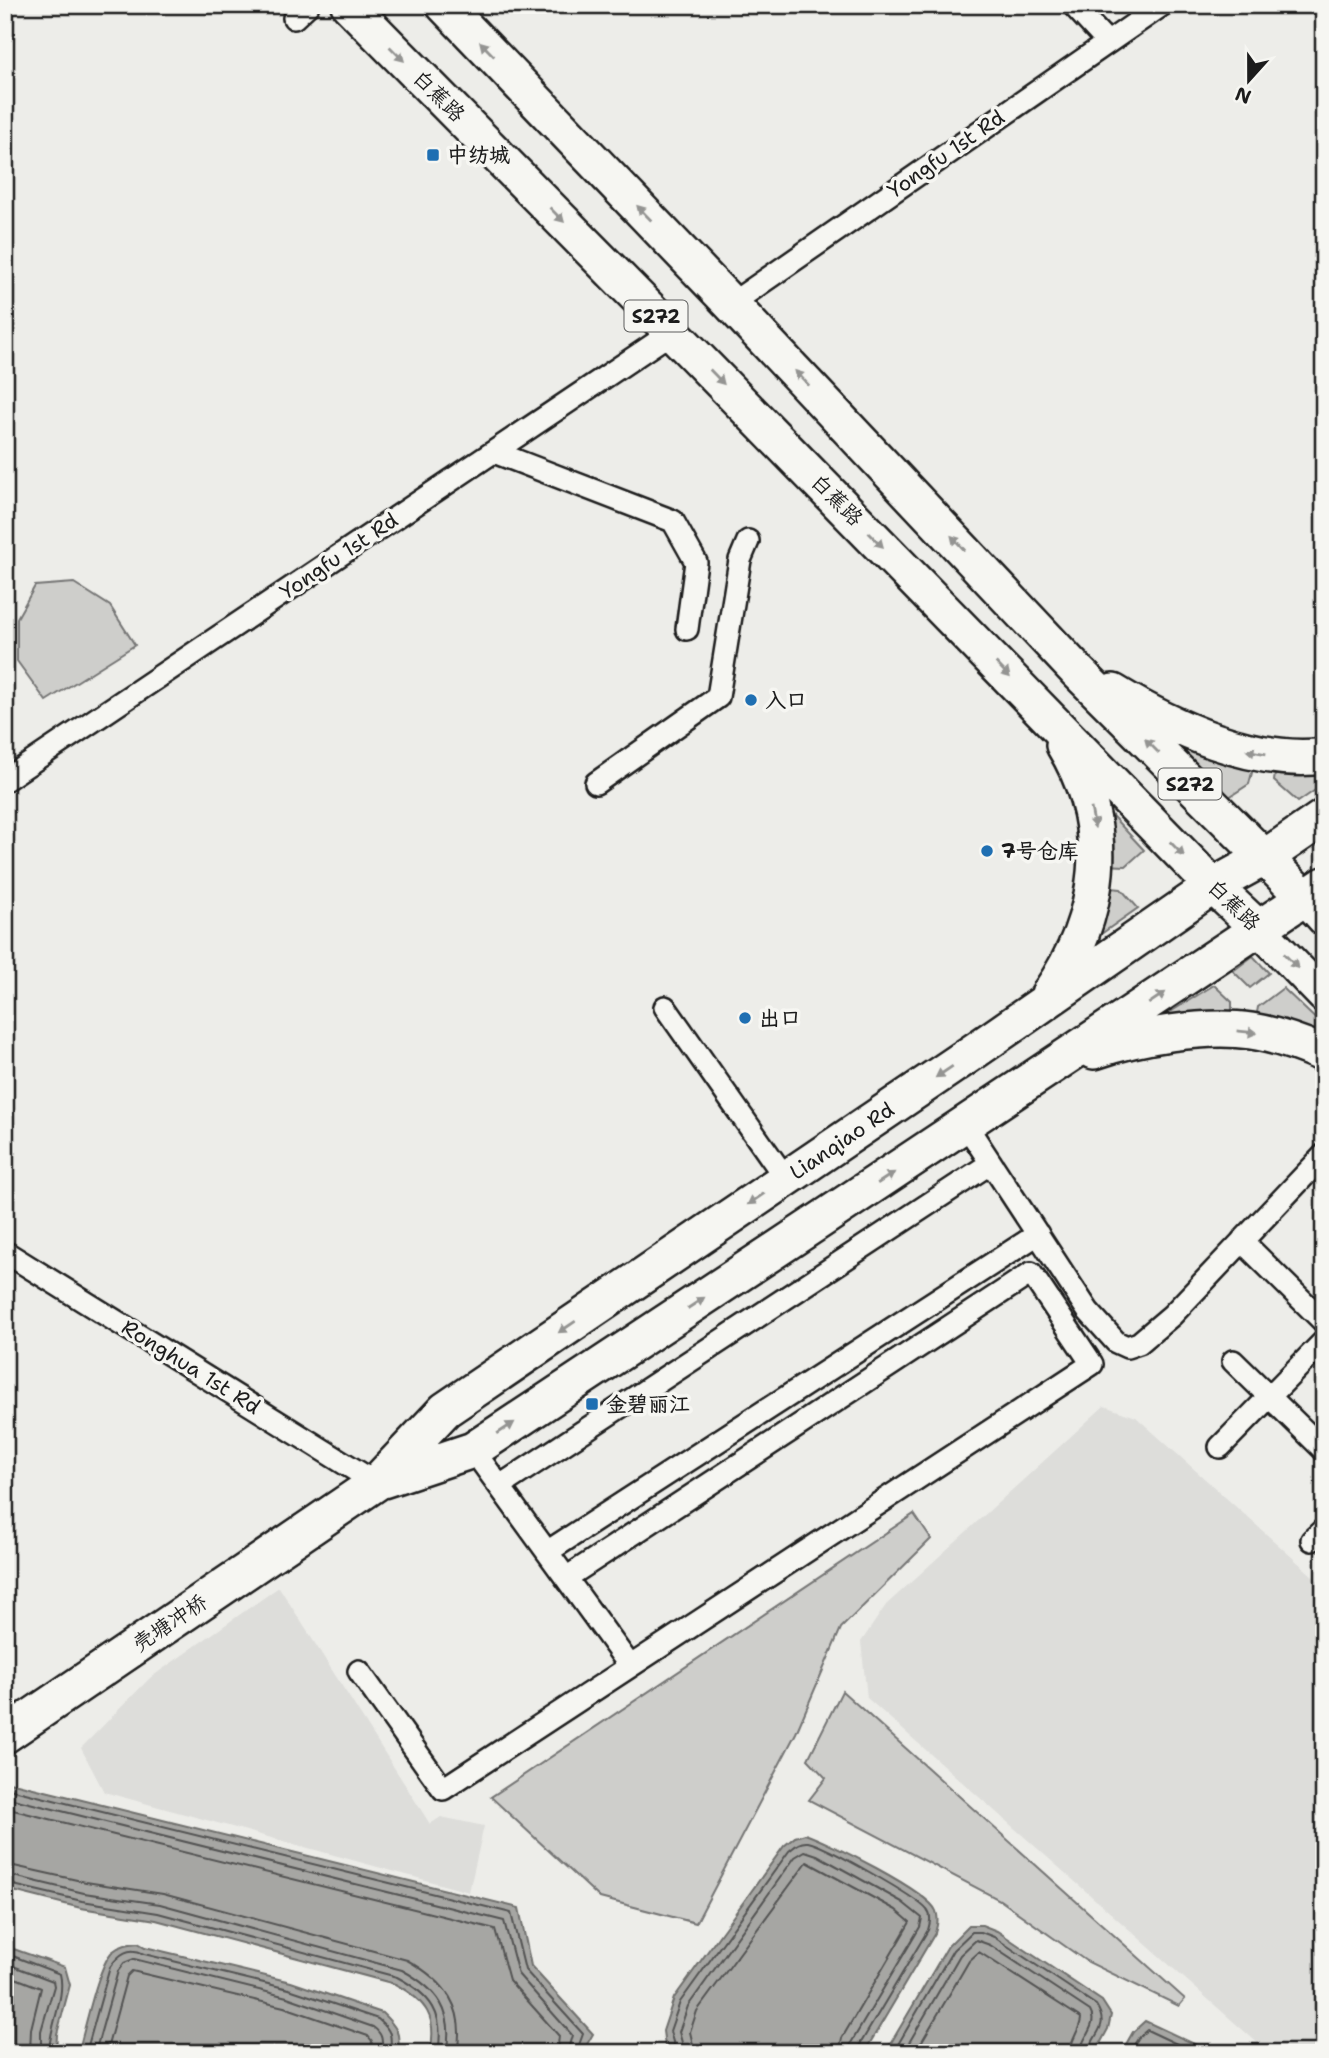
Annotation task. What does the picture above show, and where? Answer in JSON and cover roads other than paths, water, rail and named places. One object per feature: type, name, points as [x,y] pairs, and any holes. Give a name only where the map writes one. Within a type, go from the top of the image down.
[{"type":"main road","name":"白蕉路","points":[[349,5],[1324,996]]},
{"type":"main road","name":"S272","points":[[444,5],[732,303],[1076,670],[1264,858],[1317,901]]},
{"type":"main road","points":[[962,628],[1005,592]]},
{"type":"main road","points":[[1076,670],[1182,729],[1229,747],[1272,754],[1324,756]]},
{"type":"main road","points":[[1041,1006],[1065,971],[1082,933],[1091,903],[1097,839],[1092,809],[1073,759],[1044,712]]},
{"type":"main road","name":"Lianqiao Rd","points":[[335,1511],[376,1483],[445,1410],[1041,1006],[1213,886],[1264,858],[1324,817]]},
{"type":"main road","name":"Lianqiao Rd","points":[[376,1483],[473,1450],[1007,1098],[1258,928],[1317,901]]},
{"type":"main road","points":[[1061,1062],[1114,1043],[1160,1034],[1207,1030],[1251,1031],[1297,1043],[1324,1054]]},
{"type":"main road","points":[[976,1050],[1007,1098]]},
{"type":"main road","name":"壳塘冲桥","points":[[5,1735],[335,1511]]},
{"type":"street","points":[[1073,5],[1107,41]]},
{"type":"street","name":"Yongfu 1st Rd","points":[[732,303],[1162,5]]},
{"type":"street","name":"Yongfu 1st Rd","points":[[5,780],[672,332]]},
{"type":"street","points":[[494,452],[673,521],[696,562],[687,629]]},
{"type":"street","points":[[596,783],[718,697],[740,560],[748,541]]},
{"type":"street","points":[[665,1007],[786,1179]]},
{"type":"street","points":[[966,1125],[1088,1311],[1116,1342],[1127,1347],[1139,1343],[1172,1315],[1324,1155]]},
{"type":"street","points":[[500,1486],[991,1163]]},
{"type":"street","points":[[547,1552],[1038,1234]]},
{"type":"street","points":[[1242,1241],[1324,1322]]},
{"type":"street","name":"Ronghua 1st Rd","points":[[5,1252],[376,1483]]},
{"type":"street","points":[[359,1671],[443,1789],[1092,1364],[1031,1273],[566,1578]]},
{"type":"street","points":[[1220,1447],[1324,1341]]},
{"type":"street","points":[[1233,1361],[1324,1450]]},
{"type":"street","points":[[473,1450],[630,1666]]},
{"type":"water","points":[[5,1781],[519,1908],[531,1966],[593,2034],[582,2053],[430,2053],[432,2029],[427,2011],[415,1997],[395,1984],[156,1920],[81,1908],[5,1889]]},
{"type":"water","points":[[805,1834],[897,1880],[929,1902],[937,1914],[935,1933],[864,2053],[672,2053],[665,2046],[663,2031],[674,1998],[784,1846],[795,1837]]},
{"type":"water","points":[[969,1925],[982,1925],[997,1931],[1102,2001],[1111,2015],[1108,2029],[1095,2053],[885,2053],[948,1946]]},
{"type":"water","points":[[138,1943],[145,1947],[291,1982],[382,2013],[397,2031],[397,2053],[78,2053],[97,1984],[107,1959],[118,1948]]},
{"type":"water","points":[[5,1946],[65,1967],[70,1985],[57,2034],[56,2053],[5,2053]]},
{"type":"water","points":[[1145,2021],[1209,2053],[1121,2053],[1133,2032]]},
{"type":"place","name":"中纺城","points":[[433,155]]},
{"type":"place","name":"入口","points":[[751,700]]},
{"type":"place","name":"7号仓库","points":[[987,851]]},
{"type":"place","name":"出口","points":[[745,1018]]},
{"type":"place","name":"金碧丽江","points":[[592,1404]]}]
